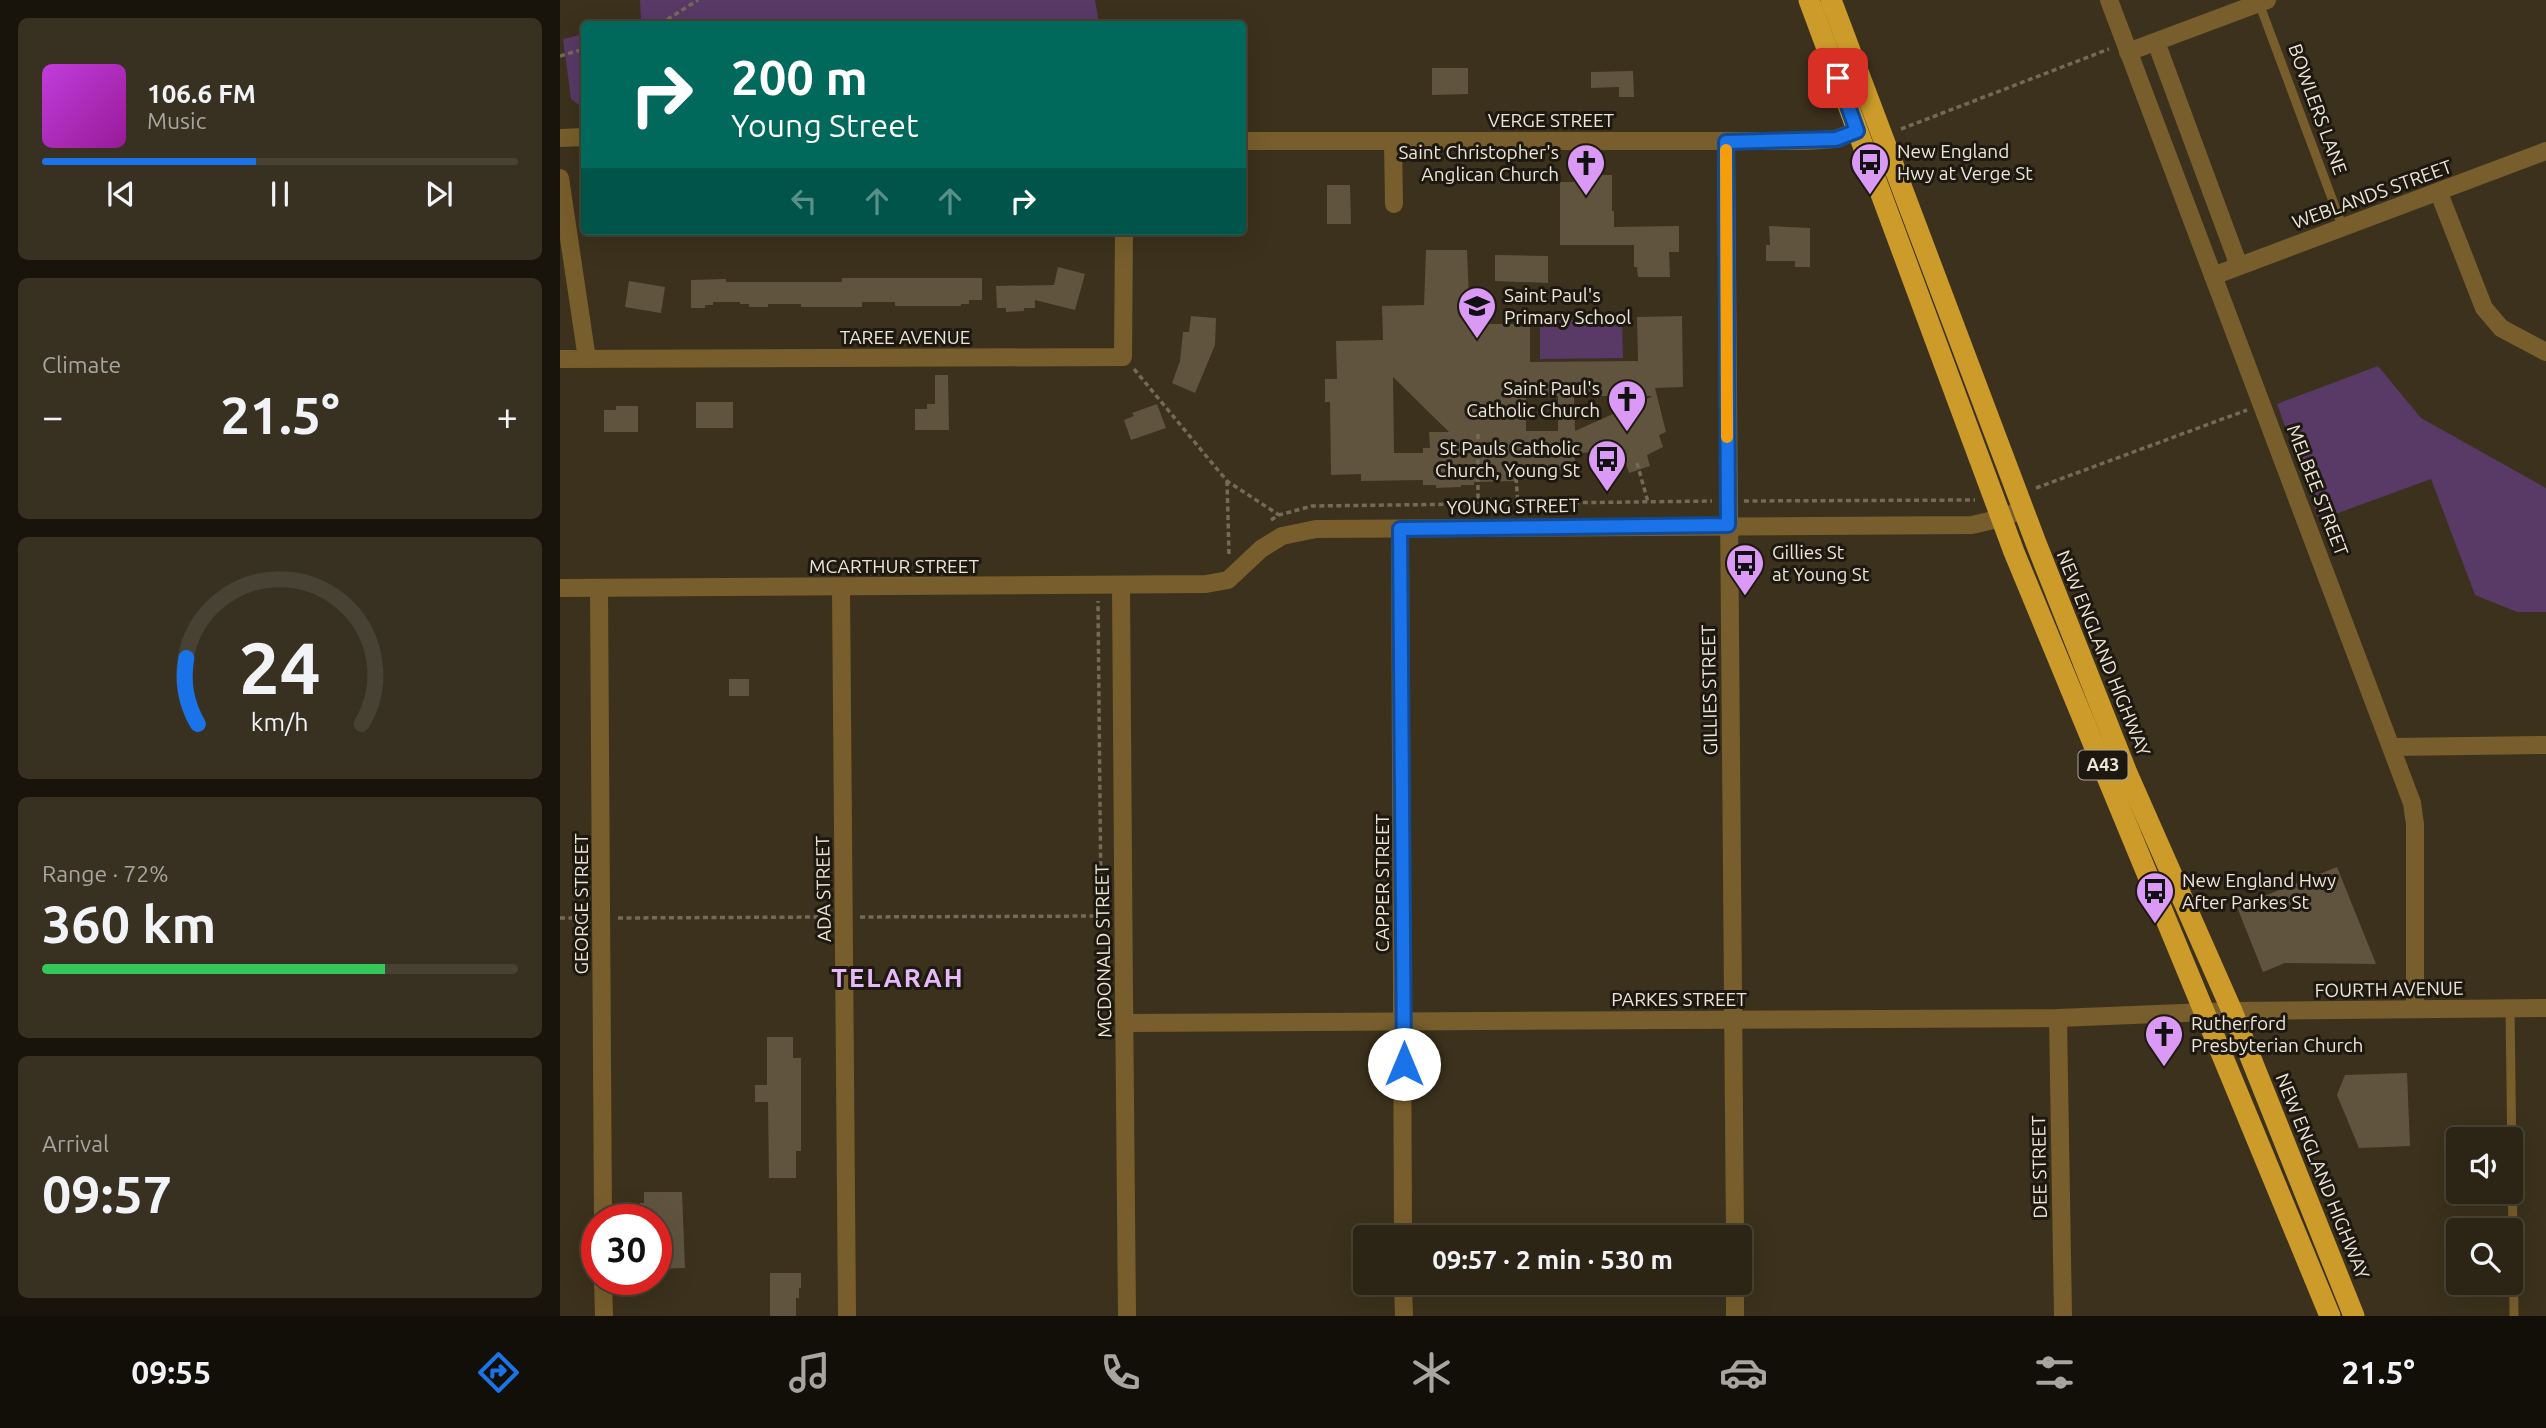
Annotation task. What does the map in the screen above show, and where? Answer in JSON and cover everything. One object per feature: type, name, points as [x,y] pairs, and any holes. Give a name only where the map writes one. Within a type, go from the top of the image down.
[{"type":"highway","name":"A43","points":[[1809,0],[2002,518],[2330,1316]]},
{"type":"highway","name":"NEW ENGLAND HIGHWAY","points":[[1830,0],[2023,509],[2127,773],[2232,1011],[2354,1316]]},
{"type":"street","name":"MELBEE STREET","points":[[2109,0],[2412,803],[2415,824],[2414,1009]]},
{"type":"street","points":[[2128,52],[2263,1]]},
{"type":"street","points":[[2156,42],[2239,266]]},
{"type":"street","name":"VERGE STREET","points":[[1246,141],[1726,142],[1836,139],[1857,131]]},
{"type":"street","points":[[560,138],[581,138]]},
{"type":"street","points":[[1393,142],[1394,204]]},
{"type":"street","name":"GILLIES STREET","points":[[1726,142],[1735,1225]]},
{"type":"street","name":"WEBLANDS STREET","points":[[2213,276],[2546,151]]},
{"type":"street","points":[[560,177],[587,359]]},
{"type":"street","points":[[2439,193],[2484,309],[2501,328],[2546,352]]},
{"type":"street","points":[[1123,357],[1124,235]]},
{"type":"street","name":"TAREE AVENUE","points":[[560,359],[1123,357]]},
{"type":"street","name":"YOUNG STREET","points":[[1228,580],[1261,549],[1282,536],[1316,529],[1972,524],[2002,518],[2023,509]]},
{"type":"street","name":"CAPPER STREET","points":[[1400,529],[1403,1225]]},
{"type":"street","name":"MCARTHUR STREET","points":[[560,588],[1121,586],[1206,584],[1228,580]]},
{"type":"street","name":"MCDONALD STREET","points":[[1121,586],[1127,1316]]},
{"type":"street","name":"ADA STREET","points":[[841,588],[847,1316]]},
{"type":"street","name":"GEORGE STREET","points":[[599,589],[603,1204]]},
{"type":"street","points":[[2392,747],[2546,745]]},
{"type":"street","name":"FOURTH AVENUE","points":[[2232,1011],[2546,1008]]},
{"type":"street","name":"PARKES STREET","points":[[1126,1023],[2058,1018],[2232,1011]]},
{"type":"street","name":"DEE STREET","points":[[2058,1018],[2063,1316]]},
{"type":"street","points":[[603,1295],[604,1316]]},
{"type":"street","points":[[1403,1295],[1404,1316]]},
{"type":"street","points":[[1735,1295],[1735,1316]]},
{"type":"lane","name":"BOWLERS LANE","points":[[2263,1],[2343,228]]},
{"type":"lane","points":[[2510,1008],[2514,1316]]},
{"type":"path","points":[[665,21],[698,0]]},
{"type":"path","points":[[1901,129],[2115,46],[2128,52]]},
{"type":"path","points":[[560,56],[581,50]]},
{"type":"path","points":[[1123,357],[1227,481],[1279,515]]},
{"type":"path","points":[[2036,488],[2263,404]]},
{"type":"path","points":[[1478,434],[1478,504]]},
{"type":"path","points":[[1478,444],[1483,444]]},
{"type":"path","points":[[1637,463],[1648,502]]},
{"type":"path","points":[[1516,478],[1518,503]]},
{"type":"path","points":[[1227,481],[1229,556]]},
{"type":"path","points":[[1743,501],[1973,499],[2002,518]]},
{"type":"path","points":[[1098,604],[1099,916]]},
{"type":"shaded area","points":[[640,0],[1095,0],[1099,21],[641,21]]},
{"type":"shaded area","points":[[581,35],[581,107],[571,99],[563,39]]},
{"type":"shaded area","points":[[1540,320],[1622,320],[1623,358],[1540,359]]},
{"type":"shaded area","points":[[2378,366],[2421,418],[2546,488],[2546,612],[2517,612],[2475,595],[2431,479],[2319,520],[2277,404]]},
{"type":"building","points":[[1432,68],[1468,68],[1468,94],[1432,95]]},
{"type":"building","points":[[1633,71],[1634,97],[1619,97],[1619,87],[1591,88],[1591,72]]},
{"type":"building","points":[[1574,175],[1612,175],[1614,227],[1679,226],[1679,252],[1669,252],[1670,277],[1638,277],[1637,267],[1634,267],[1634,245],[1560,245],[1560,182],[1574,182]]},
{"type":"building","points":[[1327,185],[1350,185],[1351,224],[1327,224]]},
{"type":"building","points":[[1769,226],[1810,228],[1810,267],[1795,267],[1795,261],[1766,261],[1766,245],[1770,245]]},
{"type":"building","points":[[1426,250],[1467,250],[1470,324],[1530,324],[1530,362],[1638,361],[1637,317],[1682,316],[1683,387],[1655,388],[1666,432],[1659,435],[1663,447],[1647,455],[1650,466],[1629,473],[1625,461],[1607,463],[1606,450],[1575,454],[1575,470],[1557,470],[1558,475],[1544,475],[1543,469],[1516,470],[1516,481],[1474,482],[1474,485],[1461,487],[1436,488],[1436,485],[1423,485],[1423,480],[1361,481],[1361,474],[1331,475],[1330,402],[1325,402],[1325,379],[1337,379],[1336,341],[1383,340],[1382,306],[1424,305]],"holes":[[[1393,377],[1449,432],[1429,432],[1430,448],[1423,448],[1423,453],[1394,453]],[[1558,396],[1558,431],[1526,431],[1526,397]],[[1574,396],[1653,396],[1575,431]]]},
{"type":"building","points":[[1495,255],[1548,256],[1548,283],[1495,281]]},
{"type":"building","points":[[1058,267],[1085,274],[1075,310],[1035,300],[1035,308],[1024,308],[1024,311],[1006,312],[1006,308],[997,308],[996,286],[1054,285]]},
{"type":"building","points":[[842,278],[982,278],[982,300],[969,300],[969,304],[961,306],[895,306],[895,302],[862,302],[862,307],[768,304],[768,307],[749,307],[749,304],[740,302],[713,302],[713,305],[705,305],[705,308],[691,308],[691,280],[842,282]]},
{"type":"building","points":[[629,281],[665,287],[661,313],[625,307]]},
{"type":"building","points":[[1191,316],[1216,318],[1215,345],[1195,393],[1172,383],[1180,361],[1183,332],[1189,332]]},
{"type":"building","points":[[935,375],[948,375],[949,430],[915,430],[915,409],[927,409],[927,404],[935,404]]},
{"type":"building","points":[[696,402],[733,402],[733,428],[696,428]]},
{"type":"building","points":[[1157,404],[1166,428],[1131,440],[1124,420],[1134,416],[1132,413]]},
{"type":"building","points":[[616,406],[638,406],[638,432],[604,432],[604,410],[616,410]]},
{"type":"building","points":[[729,679],[749,679],[749,696],[729,696]]},
{"type":"building","points":[[2337,867],[2376,964],[2285,963],[2263,972],[2237,907]]},
{"type":"building","points":[[767,1037],[793,1037],[793,1058],[801,1058],[801,1151],[796,1151],[796,1178],[769,1178],[768,1102],[755,1102],[755,1085],[767,1085]]},
{"type":"building","points":[[2407,1073],[2410,1146],[2359,1148],[2337,1095],[2345,1075]]},
{"type":"building","points":[[644,1192],[682,1192],[685,1268],[672,1268],[672,1204],[640,1204],[644,1203]]},
{"type":"building","points":[[770,1273],[801,1273],[796,1316],[770,1316]]},
{"type":"slow traffic","points":[[1726,150],[1727,437]]},
{"type":"place","name":"New England Hwy at Verge St","points":[[1870,196]]},
{"type":"place","name":"Saint Christopher's Anglican Church","points":[[1586,197]]},
{"type":"place","name":"Saint Paul's Primary School","points":[[1477,340]]},
{"type":"place","name":"Saint Paul's Catholic Church","points":[[1627,433]]},
{"type":"place","name":"St Pauls Catholic Church, Young St","points":[[1607,493]]},
{"type":"place","name":"Gillies St at Young St","points":[[1745,597]]},
{"type":"place","name":"New England Hwy After Parkes St","points":[[2155,925]]},
{"type":"place","name":"Rutherford Presbyterian Church","points":[[2164,1068]]},
{"type":"district","name":"TELARAH","points":[[898,978]]},
{"type":"route","points":[[1404,1064],[1400,529],[1728,525],[1726,142],[1836,139],[1857,131],[1838,78]]}]
